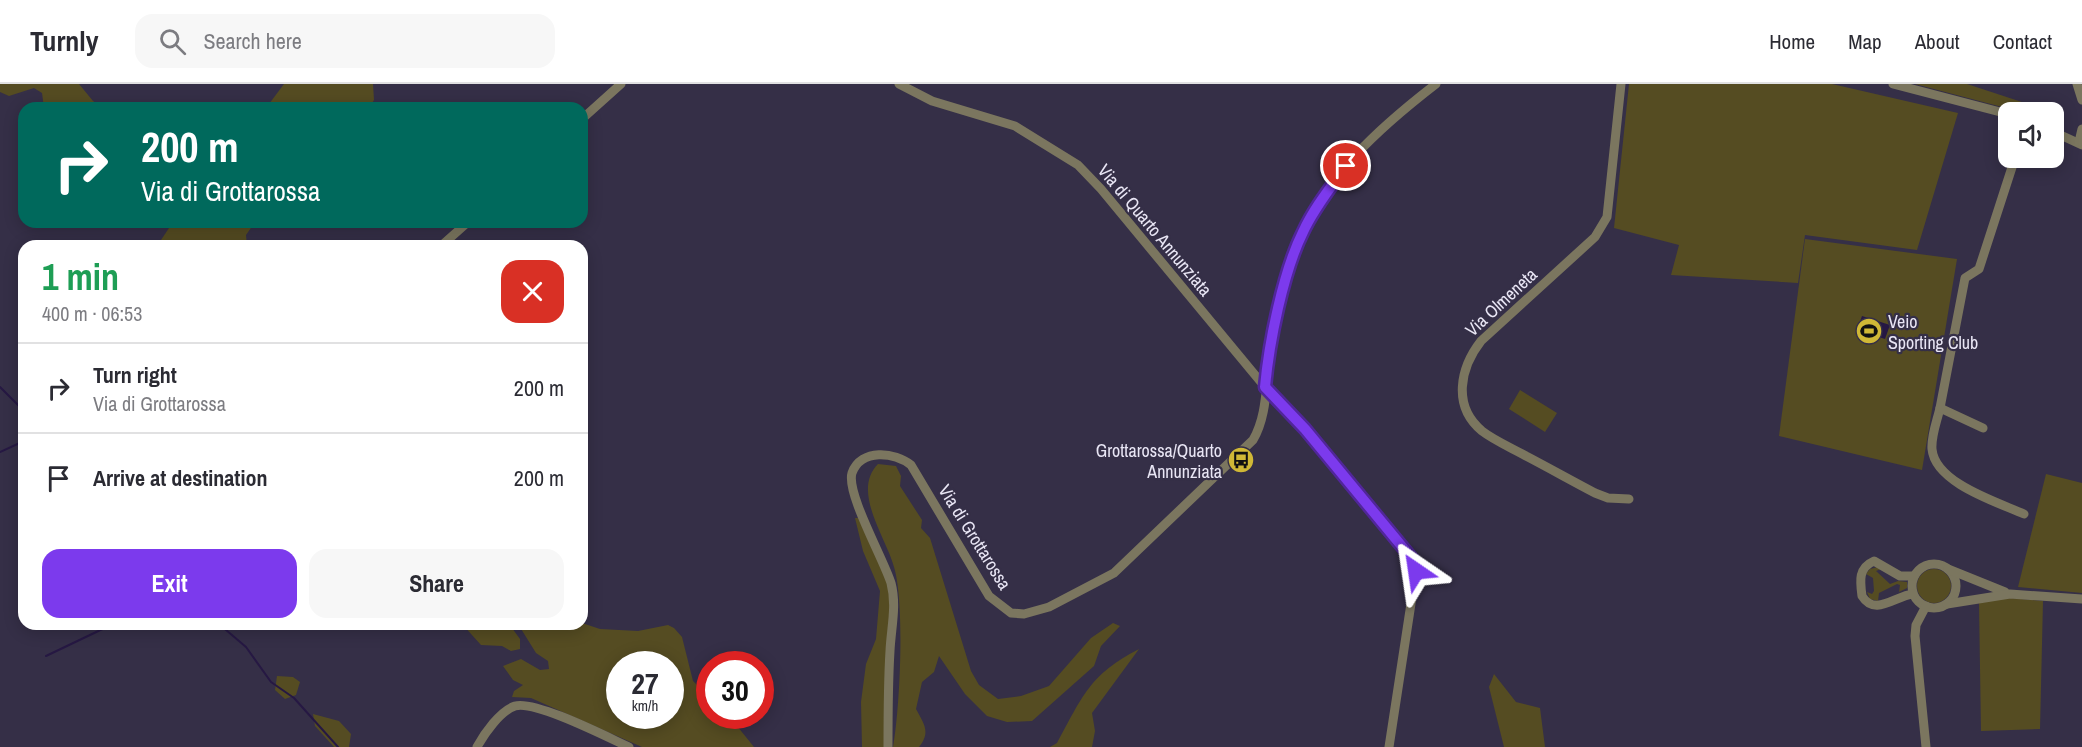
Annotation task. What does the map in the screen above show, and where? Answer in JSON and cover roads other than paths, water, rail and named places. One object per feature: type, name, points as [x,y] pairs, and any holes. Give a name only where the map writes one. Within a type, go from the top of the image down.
[{"type":"street","points":[[588,114],[621,84]]},
{"type":"street","name":"Via di Quarto Annunziata","points":[[899,84],[940,104],[1015,126],[1078,165],[1101,189],[1265,387],[1305,429],[1415,564],[1389,747]]},
{"type":"street","name":"Via di Grottarossa","points":[[888,747],[890,649],[894,615],[891,586],[881,555],[854,497],[850,483],[856,466],[867,458],[880,454],[903,459],[917,474],[989,596],[1011,613],[1036,612],[1114,573],[1244,452],[1260,429],[1265,387],[1285,285],[1304,229],[1356,151],[1384,124],[1436,84]]},
{"type":"street","name":"Via Olmeneta","points":[[1621,84],[1607,217],[1595,237],[1481,341],[1467,361],[1462,384],[1469,416],[1489,436],[1595,493],[1608,498],[1629,499]]},
{"type":"street","points":[[1893,84],[1998,111]]},
{"type":"street","points":[[2077,84],[2082,100]]},
{"type":"street","points":[[2064,137],[2080,144],[2082,129]]},
{"type":"street","points":[[2012,168],[1979,269],[1965,278],[1932,447],[1940,470],[1955,481],[2024,514]]},
{"type":"street","points":[[448,240],[461,228]]},
{"type":"street","points":[[1940,408],[1983,428]]},
{"type":"street","points":[[1913,594],[1880,606],[1870,605],[1862,596],[1860,575],[1865,566],[1874,561],[1900,576],[1914,576]]},
{"type":"street","points":[[1913,594],[1914,576],[1919,570],[1932,564],[2010,594]]},
{"type":"street","points":[[1946,568],[1951,573],[1956,586],[1955,593],[1947,604]]},
{"type":"street","points":[[1913,594],[1926,606],[1933,608],[2010,594],[2082,599]]},
{"type":"street","points":[[1926,606],[1916,626],[1915,636],[1926,747]]},
{"type":"street","points":[[477,747],[502,714],[520,705],[543,710],[629,747]]},
{"type":"waterway","points":[[0,387],[18,405]]},
{"type":"waterway","points":[[0,452],[18,444]]},
{"type":"waterway","points":[[46,656],[100,630]]},
{"type":"waterway","points":[[226,630],[246,647],[271,682],[294,698],[338,747]]},
{"type":"place","name":"Veio Sporting Club","points":[[1869,331]]},
{"type":"place","name":"Grottarossa/Quarto Annunziata","points":[[1241,460]]}]
